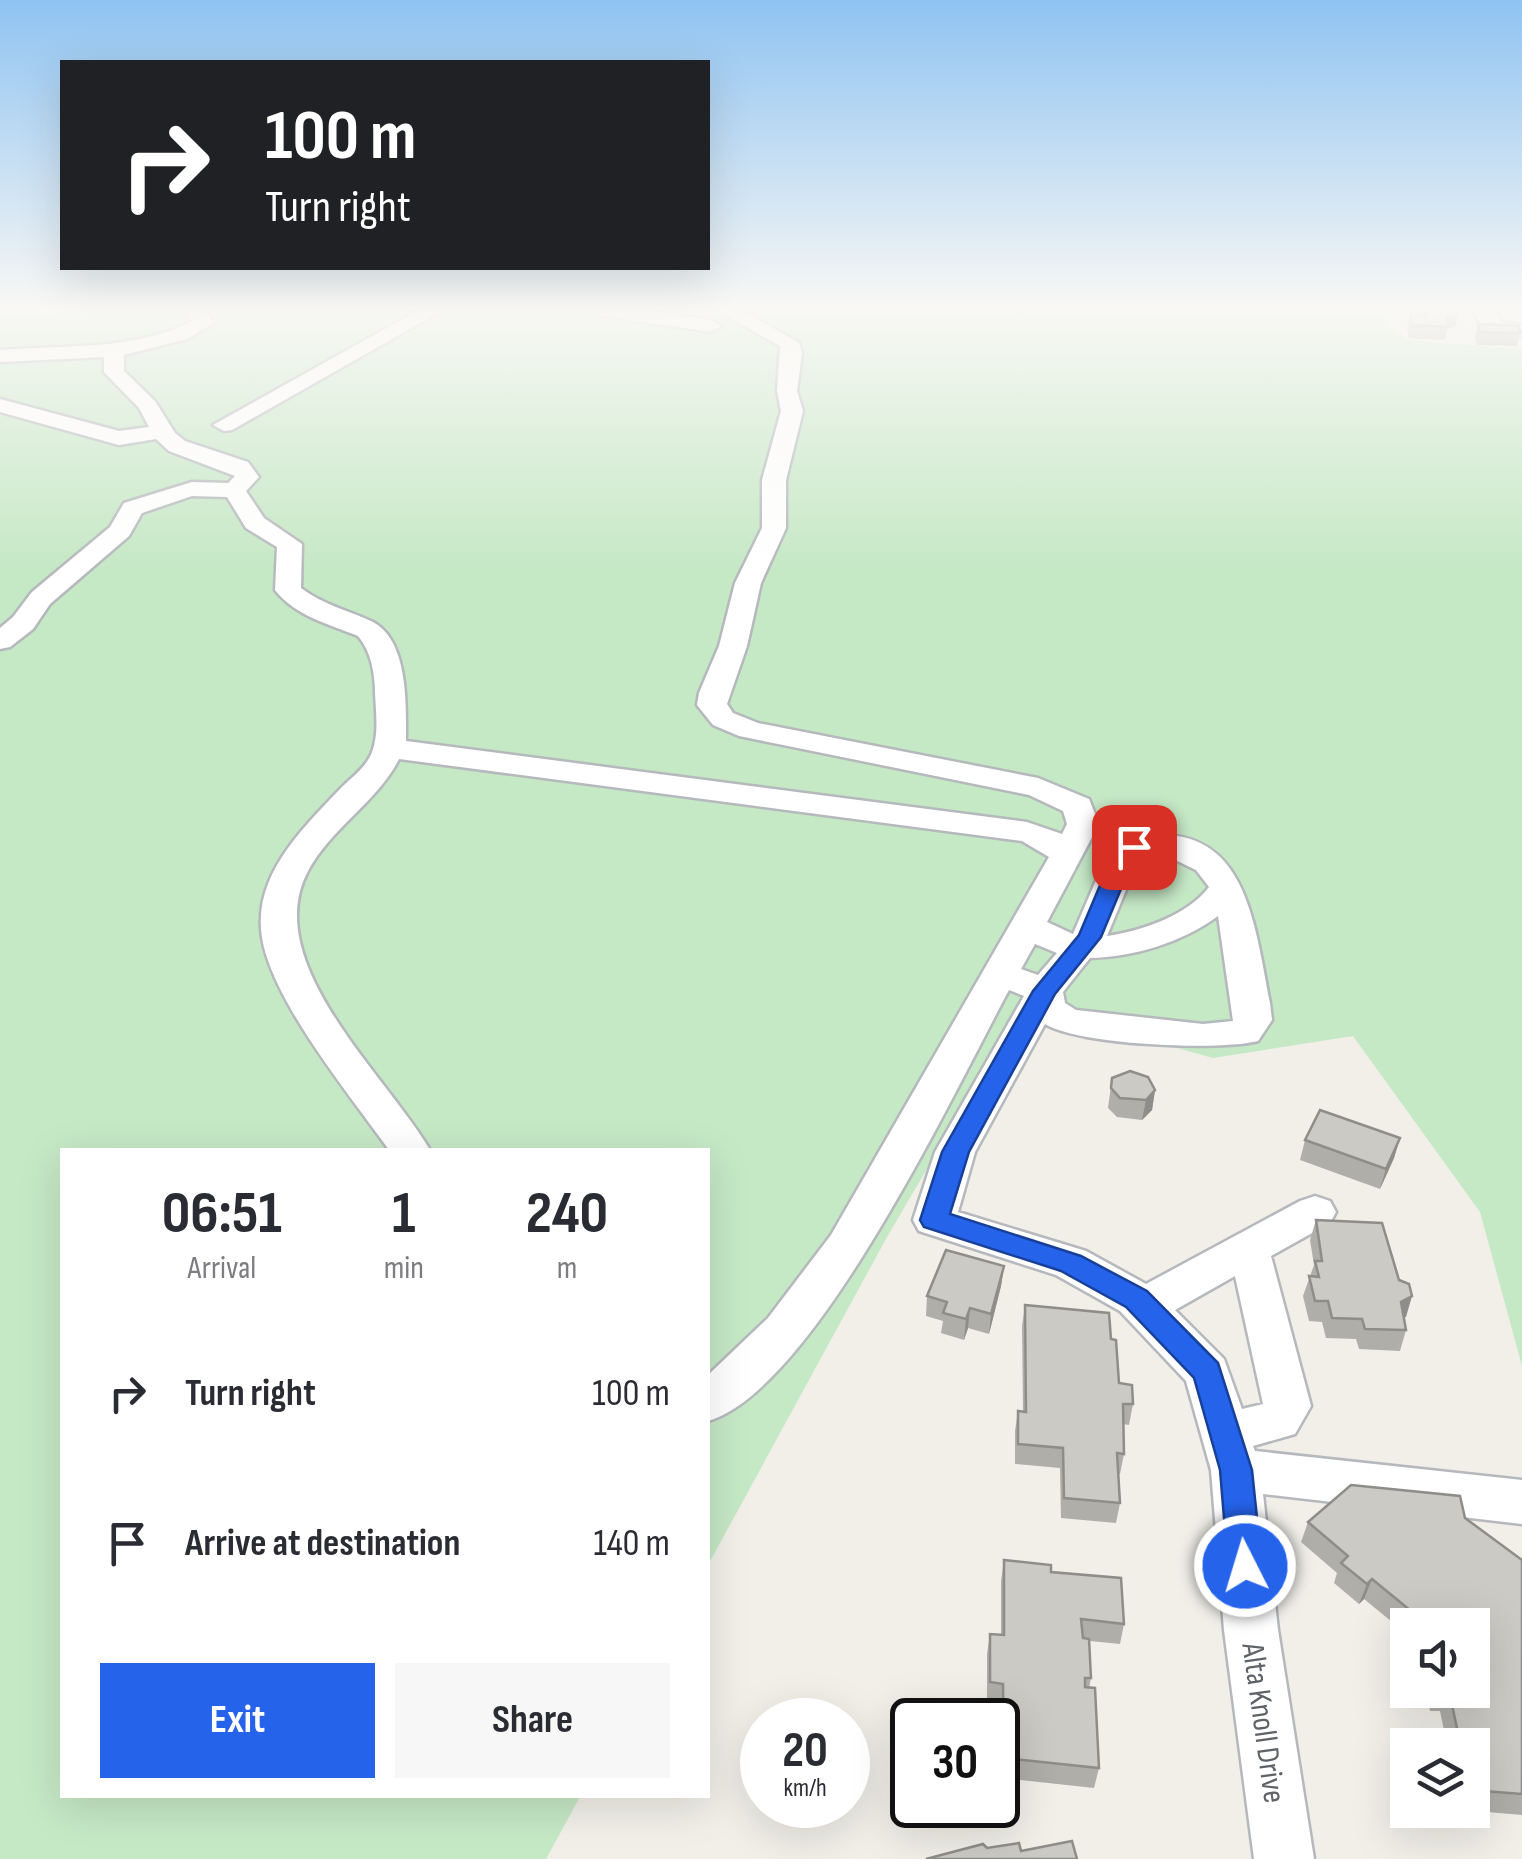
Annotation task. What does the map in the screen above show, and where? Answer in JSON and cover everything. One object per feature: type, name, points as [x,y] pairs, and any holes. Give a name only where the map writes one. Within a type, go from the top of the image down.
[{"type":"street","points":[[0,641],[23,623],[41,598],[120,531],[132,508],[161,496],[192,490],[234,490],[247,477],[240,466],[177,446],[140,397]]},
{"type":"street","points":[[224,424],[274,397]]},
{"type":"street","points":[[710,1400],[732,1384],[796,1317],[857,1233],[1083,824],[1078,806],[1038,787],[750,730],[723,719],[712,705],[713,693],[733,646],[748,583],[774,528],[774,480],[788,441],[792,411],[788,397]]},
{"type":"street","points":[[0,405],[119,438],[164,430]]},
{"type":"street","points":[[234,490],[255,523],[290,544],[288,590],[318,610],[368,630],[378,642],[389,677],[391,740],[382,763],[312,838],[291,872],[278,898],[278,932],[295,981],[312,1011],[409,1148]]},
{"type":"street","points":[[388,748],[1026,832],[1048,839],[1066,854]]},
{"type":"street","points":[[1168,845],[1188,852],[1208,863],[1232,899],[1254,1020],[1246,1032],[1204,1036],[1068,1021],[1047,1008],[1045,991],[1079,948],[1089,937],[1123,857],[1134,847],[1168,845]]},
{"type":"street","points":[[1026,926],[1079,948],[1101,949],[1192,919],[1213,907],[1226,887]]},
{"type":"street","points":[[1000,974],[1045,991]]},
{"type":"street","name":"Alta Knoll Drive","points":[[1045,991],[955,1152],[934,1220],[1071,1264],[1143,1306],[1207,1372],[1230,1451],[1250,1630],[1284,1859]]},
{"type":"street","points":[[1143,1306],[1315,1212]]},
{"type":"street","points":[[1230,1451],[1278,1420],[1287,1406],[1263,1298],[1247,1249]]},
{"type":"street","points":[[1230,1451],[1522,1502]]},
{"type":"green space","points":[[0,397],[1522,397],[1522,1366],[1480,1212],[1353,1036],[1213,1058],[1023,1005],[887,1237],[710,1561],[710,1148],[60,1148],[60,1798],[579,1798],[546,1859],[0,1859]]},
{"type":"building","points":[[1130,1071],[1148,1077],[1155,1090],[1146,1100],[1120,1098],[1111,1088],[1112,1078]]},
{"type":"building","points":[[1320,1110],[1400,1138],[1386,1169],[1305,1140]]},
{"type":"building","points":[[1316,1220],[1382,1223],[1399,1280],[1409,1284],[1412,1296],[1401,1302],[1406,1330],[1365,1329],[1362,1319],[1332,1318],[1328,1301],[1315,1301],[1309,1276],[1319,1277],[1315,1261],[1322,1261]]},
{"type":"building","points":[[946,1250],[1004,1266],[991,1314],[970,1308],[966,1319],[943,1313],[947,1302],[927,1296]]},
{"type":"building","points":[[1025,1305],[1109,1313],[1111,1339],[1116,1340],[1119,1383],[1132,1385],[1133,1404],[1123,1404],[1124,1454],[1117,1453],[1120,1503],[1064,1498],[1063,1448],[1018,1444],[1018,1411],[1026,1412]]},
{"type":"building","points":[[1351,1485],[1460,1496],[1465,1518],[1522,1560],[1522,1794],[1490,1791],[1490,1728],[1457,1728],[1453,1708],[1490,1708],[1490,1608],[1407,1608],[1372,1579],[1367,1584],[1341,1563],[1348,1556],[1308,1522]]},
{"type":"building","points":[[1004,1560],[1051,1565],[1051,1572],[1121,1578],[1124,1624],[1081,1619],[1083,1638],[1089,1639],[1091,1678],[1085,1678],[1085,1687],[1095,1688],[1099,1768],[1020,1760],[1020,1698],[1003,1698],[1003,1684],[990,1682],[990,1634],[1004,1635]]},
{"type":"building","points":[[1072,1841],[1077,1859],[926,1859],[983,1844],[987,1848],[1019,1843],[1021,1851]]},
{"type":"route","points":[[1134,847],[1123,857],[1089,937],[1045,991],[955,1152],[934,1220],[1071,1264],[1136,1299],[1207,1372],[1236,1470],[1245,1566]]}]
